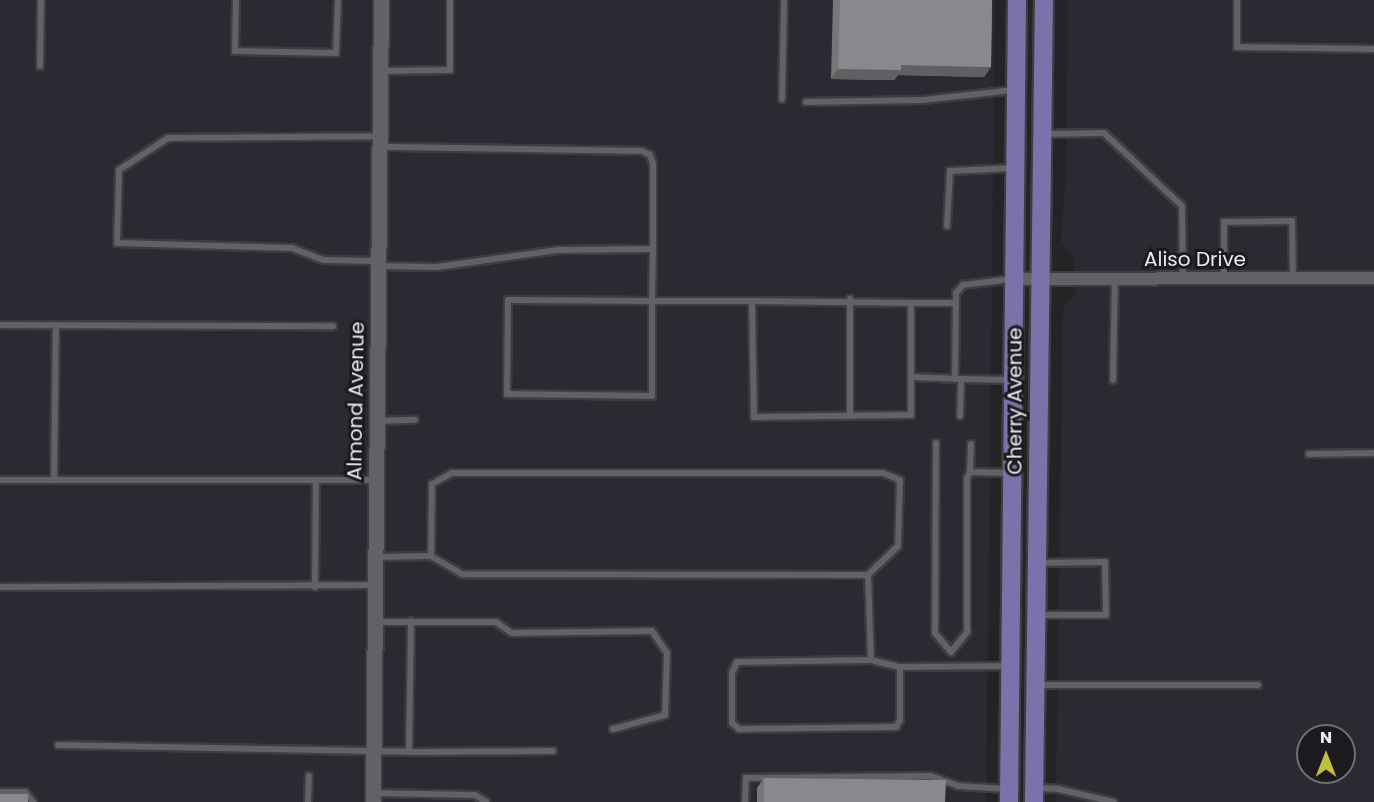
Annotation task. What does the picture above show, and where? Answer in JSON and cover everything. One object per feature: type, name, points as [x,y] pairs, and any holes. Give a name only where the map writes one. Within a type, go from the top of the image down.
[{"type":"main road","name":"Cherry Avenue","points":[[1010,796],[1014,380],[1009,279],[1017,169],[1017,0]]},
{"type":"main road","name":"Cherry Avenue","points":[[1034,795],[1038,279],[1044,0]]},
{"type":"street","name":"Almond Avenue","points":[[373,798],[381,0]]},
{"type":"street","name":"Aliso Drive","points":[[1009,279],[1374,278]]},
{"type":"lane","points":[[40,66],[41,0]]},
{"type":"lane","points":[[236,0],[235,51],[336,54],[338,0]]},
{"type":"lane","points":[[380,71],[450,70],[450,0]]},
{"type":"lane","points":[[782,99],[784,0]]},
{"type":"lane","points":[[1237,0],[1237,47],[1374,49]]},
{"type":"lane","points":[[806,102],[923,100],[1017,91]]},
{"type":"lane","points":[[1041,134],[1104,133],[1182,206],[1184,278]]},
{"type":"lane","points":[[653,249],[558,250],[437,267],[323,260],[292,248],[117,243],[119,170],[168,138],[321,136],[379,141],[642,151],[650,155],[653,164],[653,249],[652,301],[652,396],[507,394],[508,300],[652,301],[752,301],[850,299],[956,303]]},
{"type":"lane","points":[[947,226],[950,171],[1017,169]]},
{"type":"lane","points":[[1224,278],[1224,222],[1292,221],[1293,278]]},
{"type":"lane","points":[[960,416],[956,293],[963,285],[994,284],[1009,279]]},
{"type":"lane","points":[[1113,380],[1115,279]]},
{"type":"lane","points":[[850,299],[850,416]]},
{"type":"lane","points":[[752,301],[754,417],[911,415],[911,303]]},
{"type":"lane","points":[[0,325],[333,326]]},
{"type":"lane","points":[[54,480],[56,325]]},
{"type":"lane","points":[[911,377],[1014,380]]},
{"type":"lane","points":[[376,421],[415,420]]},
{"type":"lane","points":[[936,443],[934,633],[951,652]]},
{"type":"lane","points":[[951,666],[951,652],[967,632],[967,478],[970,472],[971,444]]},
{"type":"lane","points":[[1309,454],[1374,453]]},
{"type":"lane","points":[[375,557],[431,556],[462,574],[868,575],[898,546],[900,480],[883,472],[452,473],[432,484],[431,556]]},
{"type":"lane","points":[[970,472],[1013,473]]},
{"type":"lane","points":[[0,480],[376,480]]},
{"type":"lane","points":[[315,586],[316,480]]},
{"type":"lane","points":[[1035,615],[1106,615],[1105,562],[1037,563]]},
{"type":"lane","points":[[868,575],[871,660]]},
{"type":"lane","points":[[0,587],[375,585]]},
{"type":"lane","points":[[409,752],[411,621]]},
{"type":"lane","points":[[375,622],[496,622],[512,633],[652,631],[667,653],[665,715],[613,729]]},
{"type":"lane","points":[[900,667],[900,720],[896,727],[739,729],[732,723],[732,673],[737,662],[871,660],[900,667],[1011,666]]},
{"type":"lane","points":[[1036,685],[1258,685]]},
{"type":"lane","points":[[58,745],[409,752],[553,751]]},
{"type":"lane","points":[[308,802],[309,776]]},
{"type":"lane","points":[[745,802],[746,778],[931,776],[958,786],[1010,796]]},
{"type":"lane","points":[[1034,795],[1059,789],[1114,802]]},
{"type":"lane","points":[[0,792],[25,792],[33,802]]},
{"type":"lane","points":[[373,798],[406,794],[475,795],[486,802]]},
{"type":"lane","points":[[406,794],[406,802]]},
{"type":"shaded area","points":[[0,0],[995,0],[986,802],[0,802]]},
{"type":"shaded area","points":[[1068,0],[1374,0],[1374,802],[1056,802],[1063,308],[1076,295],[1074,259],[1061,241],[1066,171]]},
{"type":"building","points":[[840,0],[992,0],[991,67],[901,65],[901,70],[838,69]]},
{"type":"building","points":[[764,778],[946,780],[945,802],[764,802]]},
{"type":"building","points":[[0,794],[28,794],[28,802],[0,802]]}]
